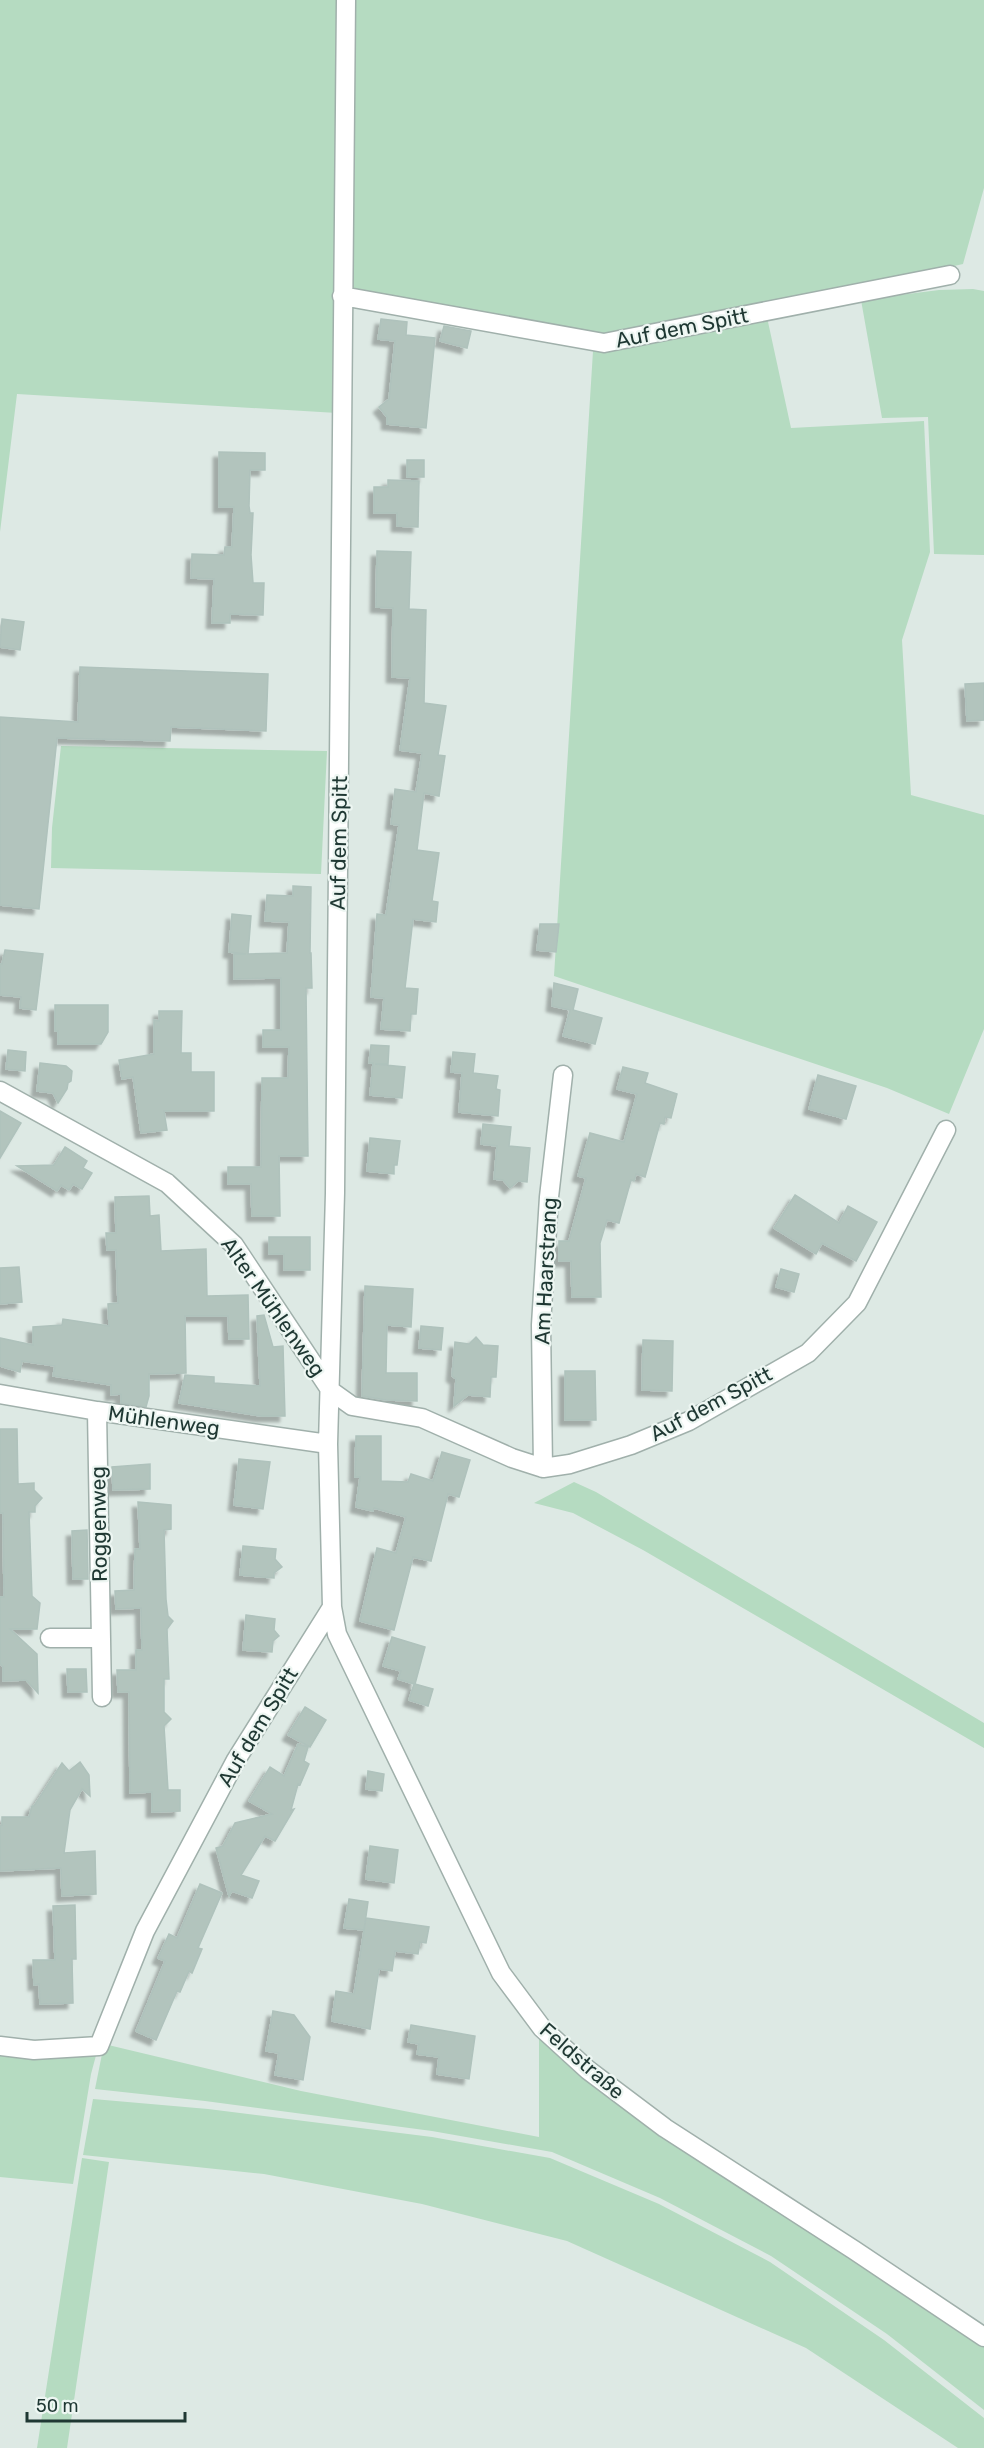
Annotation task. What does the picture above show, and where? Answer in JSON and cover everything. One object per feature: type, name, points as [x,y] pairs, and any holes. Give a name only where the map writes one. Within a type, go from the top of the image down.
[{"type":"street","name":"Auf dem Spitt","points":[[0,2046],[34,2050],[99,2046],[145,1930],[236,1760],[332,1607],[328,1444],[331,1391],[341,667],[346,0]]},
{"type":"street","name":"Auf dem Spitt","points":[[342,296],[604,343],[950,274]]},
{"type":"street","name":"Am Haarstrang","points":[[543,1468],[541,1325],[549,1197],[563,1075]]},
{"type":"street","name":"Alter Mühlenweg","points":[[0,1091],[167,1183],[234,1245],[331,1391]]},
{"type":"street","name":"Auf dem Spitt","points":[[331,1391],[352,1406],[422,1418],[512,1458],[543,1468],[570,1464],[631,1445],[689,1421],[808,1353],[857,1302],[946,1130]]},
{"type":"street","name":"Mühlenweg","points":[[0,1394],[97,1411],[328,1444]]},
{"type":"street","name":"Roggenweg","points":[[97,1411],[102,1697]]},
{"type":"street","name":"Feldstraße","points":[[332,1607],[337,1634],[496,1963],[542,2028],[588,2070],[665,2128],[984,2337]]},
{"type":"street","points":[[50,1638],[101,1638]]},
{"type":"green space","points":[[0,0],[340,0],[337,413],[17,394],[0,532]]},
{"type":"green space","points":[[352,0],[984,0],[984,188],[963,264],[765,308],[791,428],[924,421],[930,552],[902,640],[911,795],[984,815],[984,1029],[949,1114],[887,1088],[554,976],[594,335],[348,288]]},
{"type":"green space","points":[[939,290],[984,291],[984,555],[934,554],[928,417],[882,418],[861,300]]},
{"type":"green space","points":[[61,746],[327,751],[321,874],[51,868],[52,828]]},
{"type":"green space","points":[[574,1482],[596,1492],[984,1723],[984,1748],[643,1550],[573,1513],[534,1503]]},
{"type":"green space","points":[[539,2031],[984,2342],[984,2410],[887,2334],[771,2256],[660,2198],[552,2152],[432,2131],[95,2089],[104,2044],[301,2091],[539,2137]]},
{"type":"green space","points":[[98,2048],[91,2074],[73,2184],[0,2177],[0,2050]]},
{"type":"green space","points":[[93,2099],[208,2109],[432,2137],[550,2158],[659,2204],[770,2262],[884,2340],[984,2418],[984,2448],[958,2448],[806,2348],[567,2241],[422,2204],[264,2174],[83,2155]]},
{"type":"green space","points":[[82,2158],[109,2162],[67,2448],[37,2448]]},
{"type":"building","points":[[381,319],[407,322],[406,335],[435,338],[426,428],[387,424],[387,417],[379,407],[389,399],[395,341],[378,339]]},
{"type":"building","points":[[444,326],[471,331],[467,348],[440,341]]},
{"type":"building","points":[[219,452],[265,453],[265,470],[250,470],[249,506],[250,513],[253,513],[251,555],[253,583],[264,583],[263,615],[230,614],[230,623],[212,623],[214,579],[191,578],[192,554],[224,555],[225,547],[232,547],[234,507],[219,507]]},
{"type":"building","points":[[407,460],[424,460],[424,477],[407,477]]},
{"type":"building","points":[[388,480],[419,481],[418,527],[397,526],[397,513],[374,513],[374,487],[388,487]]},
{"type":"building","points":[[377,551],[411,552],[409,609],[426,610],[424,703],[446,706],[438,755],[445,756],[439,796],[424,793],[417,850],[439,853],[432,901],[438,902],[436,922],[413,919],[405,988],[418,989],[416,1014],[411,1014],[410,1031],[381,1029],[384,998],[371,997],[377,914],[386,915],[399,825],[391,824],[395,789],[416,792],[422,753],[400,750],[410,678],[392,677],[393,608],[376,607]]},
{"type":"building","points":[[2,619],[24,622],[20,650],[0,647]]},
{"type":"building","points":[[80,667],[268,674],[266,731],[171,727],[170,741],[57,738],[39,909],[0,905],[0,717],[78,722]]},
{"type":"building","points":[[984,683],[984,720],[967,721],[965,684]]},
{"type":"building","points":[[293,886],[311,887],[312,988],[306,988],[308,1156],[279,1156],[280,1216],[252,1216],[251,1184],[228,1184],[228,1167],[261,1167],[262,1078],[288,1078],[289,1047],[263,1047],[263,1030],[281,1030],[281,978],[234,979],[234,954],[246,954],[229,952],[232,914],[251,916],[248,954],[287,953],[289,922],[265,921],[267,895],[293,896]]},
{"type":"building","points":[[540,924],[559,924],[556,952],[537,950]]},
{"type":"building","points":[[5,950],[43,954],[36,1010],[20,1008],[21,997],[0,995],[0,964],[2,964]]},
{"type":"building","points":[[554,983],[578,989],[573,1010],[602,1018],[595,1044],[563,1036],[570,1010],[552,1006]]},
{"type":"building","points":[[55,1005],[108,1005],[108,1032],[101,1044],[58,1044],[58,1031],[55,1031]]},
{"type":"building","points":[[159,1011],[182,1011],[181,1053],[191,1053],[191,1072],[214,1072],[214,1111],[164,1111],[167,1130],[141,1133],[133,1077],[122,1079],[119,1060],[154,1054],[154,1020],[159,1021]]},
{"type":"building","points":[[371,1045],[389,1046],[388,1064],[375,1064],[405,1067],[402,1098],[370,1095],[373,1063],[369,1063]]},
{"type":"building","points":[[8,1050],[26,1052],[25,1071],[6,1069]]},
{"type":"building","points":[[453,1052],[475,1054],[473,1073],[498,1076],[496,1089],[500,1090],[498,1116],[459,1112],[462,1073],[451,1072]]},
{"type":"building","points":[[40,1063],[66,1066],[72,1071],[71,1081],[58,1103],[53,1093],[37,1091]]},
{"type":"building","points":[[623,1067],[648,1073],[645,1083],[677,1094],[671,1118],[665,1117],[664,1124],[660,1123],[645,1177],[636,1174],[634,1181],[631,1180],[619,1223],[607,1220],[600,1243],[601,1297],[572,1297],[571,1261],[559,1261],[559,1241],[569,1241],[586,1178],[578,1176],[590,1133],[624,1142],[637,1094],[617,1089]]},
{"type":"building","points":[[818,1075],[856,1086],[846,1119],[809,1109]]},
{"type":"building","points":[[0,1111],[21,1123],[0,1158]]},
{"type":"building","points":[[483,1124],[511,1127],[509,1146],[530,1148],[527,1182],[518,1181],[510,1188],[503,1180],[494,1179],[497,1146],[481,1144]]},
{"type":"building","points":[[370,1138],[400,1141],[394,1174],[367,1171]]},
{"type":"building","points":[[65,1147],[87,1161],[83,1168],[92,1173],[82,1189],[73,1184],[69,1190],[61,1185],[57,1191],[17,1166],[54,1165]]},
{"type":"building","points":[[795,1195],[839,1223],[848,1206],[877,1222],[856,1261],[822,1243],[816,1254],[774,1228]]},
{"type":"building","points":[[149,1196],[150,1216],[159,1215],[161,1251],[206,1249],[207,1296],[248,1295],[249,1339],[229,1339],[228,1316],[185,1316],[186,1373],[149,1374],[149,1396],[146,1407],[121,1403],[121,1394],[111,1395],[111,1385],[53,1376],[55,1366],[22,1361],[20,1372],[0,1366],[0,1338],[33,1345],[33,1327],[62,1325],[63,1319],[109,1326],[108,1304],[118,1303],[116,1250],[107,1250],[106,1233],[116,1233],[115,1197]]},
{"type":"building","points":[[269,1237],[310,1237],[310,1270],[284,1270],[284,1254],[269,1254]]},
{"type":"building","points":[[19,1267],[22,1302],[0,1304],[0,1268]]},
{"type":"building","points":[[781,1269],[799,1274],[794,1292],[776,1287]]},
{"type":"building","points":[[365,1286],[413,1289],[411,1327],[387,1325],[386,1373],[417,1373],[417,1401],[386,1400],[362,1396]]},
{"type":"building","points":[[264,1315],[273,1347],[283,1346],[285,1416],[261,1416],[179,1403],[185,1375],[214,1377],[214,1383],[260,1386],[257,1316]]},
{"type":"building","points":[[421,1326],[443,1328],[441,1350],[419,1348]]},
{"type":"building","points":[[476,1337],[483,1345],[498,1346],[496,1377],[491,1377],[490,1397],[468,1395],[454,1406],[456,1379],[452,1376],[455,1342],[469,1344]]},
{"type":"building","points":[[643,1340],[673,1341],[672,1391],[642,1390]]},
{"type":"building","points":[[565,1371],[595,1371],[596,1420],[565,1420]]},
{"type":"building","points":[[0,1429],[17,1429],[18,1484],[34,1483],[34,1490],[42,1498],[35,1506],[35,1512],[29,1512],[32,1596],[40,1603],[37,1629],[10,1629],[37,1654],[38,1693],[26,1680],[3,1681],[3,1667],[0,1664],[0,1597],[4,1597],[3,1513],[0,1513]]},
{"type":"building","points":[[356,1436],[381,1436],[381,1481],[408,1482],[411,1474],[433,1481],[442,1452],[470,1460],[459,1497],[448,1494],[431,1561],[413,1557],[394,1630],[360,1621],[377,1548],[396,1553],[406,1517],[374,1508],[373,1511],[356,1507],[360,1477],[355,1477]]},
{"type":"building","points":[[239,1459],[270,1462],[263,1509],[234,1505]]},
{"type":"building","points":[[150,1464],[150,1489],[113,1490],[112,1467]]},
{"type":"building","points":[[138,1502],[171,1505],[171,1529],[164,1530],[166,1599],[168,1616],[173,1621],[167,1629],[169,1679],[164,1679],[164,1712],[171,1719],[164,1726],[168,1790],[180,1790],[180,1811],[152,1812],[152,1792],[130,1793],[129,1692],[118,1692],[117,1670],[136,1670],[136,1650],[142,1650],[141,1608],[116,1609],[115,1591],[134,1590],[135,1549],[140,1549]]},
{"type":"building","points":[[87,1530],[88,1579],[73,1579],[72,1531]]},
{"type":"building","points":[[243,1546],[276,1549],[275,1559],[282,1567],[274,1573],[274,1578],[240,1575]]},
{"type":"building","points":[[246,1615],[275,1619],[274,1630],[279,1636],[273,1641],[272,1652],[243,1650]]},
{"type":"building","points":[[392,1637],[425,1647],[415,1684],[433,1689],[428,1706],[409,1700],[414,1684],[398,1679],[401,1671],[383,1666]]},
{"type":"building","points":[[67,1669],[86,1669],[87,1692],[68,1692]]},
{"type":"building","points":[[305,1707],[326,1720],[310,1747],[288,1735]]},
{"type":"building","points":[[298,1744],[308,1747],[304,1761],[309,1764],[300,1785],[298,1784],[291,1810],[294,1809],[275,1841],[265,1836],[241,1875],[259,1881],[252,1898],[232,1891],[229,1896],[216,1848],[223,1846],[235,1823],[272,1814],[249,1801],[270,1767],[284,1776]]},
{"type":"building","points":[[80,1762],[89,1775],[90,1796],[82,1789],[70,1810],[64,1853],[95,1851],[96,1894],[62,1896],[61,1868],[0,1871],[2,1817],[29,1817],[32,1806],[62,1763],[69,1771]]},
{"type":"building","points":[[368,1771],[384,1774],[382,1791],[366,1789]]},
{"type":"building","points":[[370,1846],[398,1850],[394,1883],[366,1879]]},
{"type":"building","points":[[200,1884],[222,1893],[198,1948],[202,1949],[192,1973],[189,1971],[180,1992],[177,1991],[156,2040],[136,2031],[165,1961],[158,1958],[169,1934],[177,1938]]},
{"type":"building","points":[[349,1899],[368,1902],[364,1930],[344,1928]]},
{"type":"building","points":[[75,1905],[76,1959],[72,1959],[73,2003],[40,2004],[39,1984],[34,1985],[33,1960],[55,1960],[53,1906]]},
{"type":"building","points":[[366,1918],[429,1927],[426,1943],[420,1942],[418,1954],[395,1951],[392,1971],[379,1969],[370,2029],[332,2021],[336,1991],[354,1994]]},
{"type":"building","points":[[273,2011],[294,2015],[310,2037],[303,2080],[275,2075],[279,2053],[266,2051]]},
{"type":"building","points":[[411,2025],[475,2036],[469,2079],[437,2074],[439,2057],[417,2054],[419,2044],[408,2042]]}]
